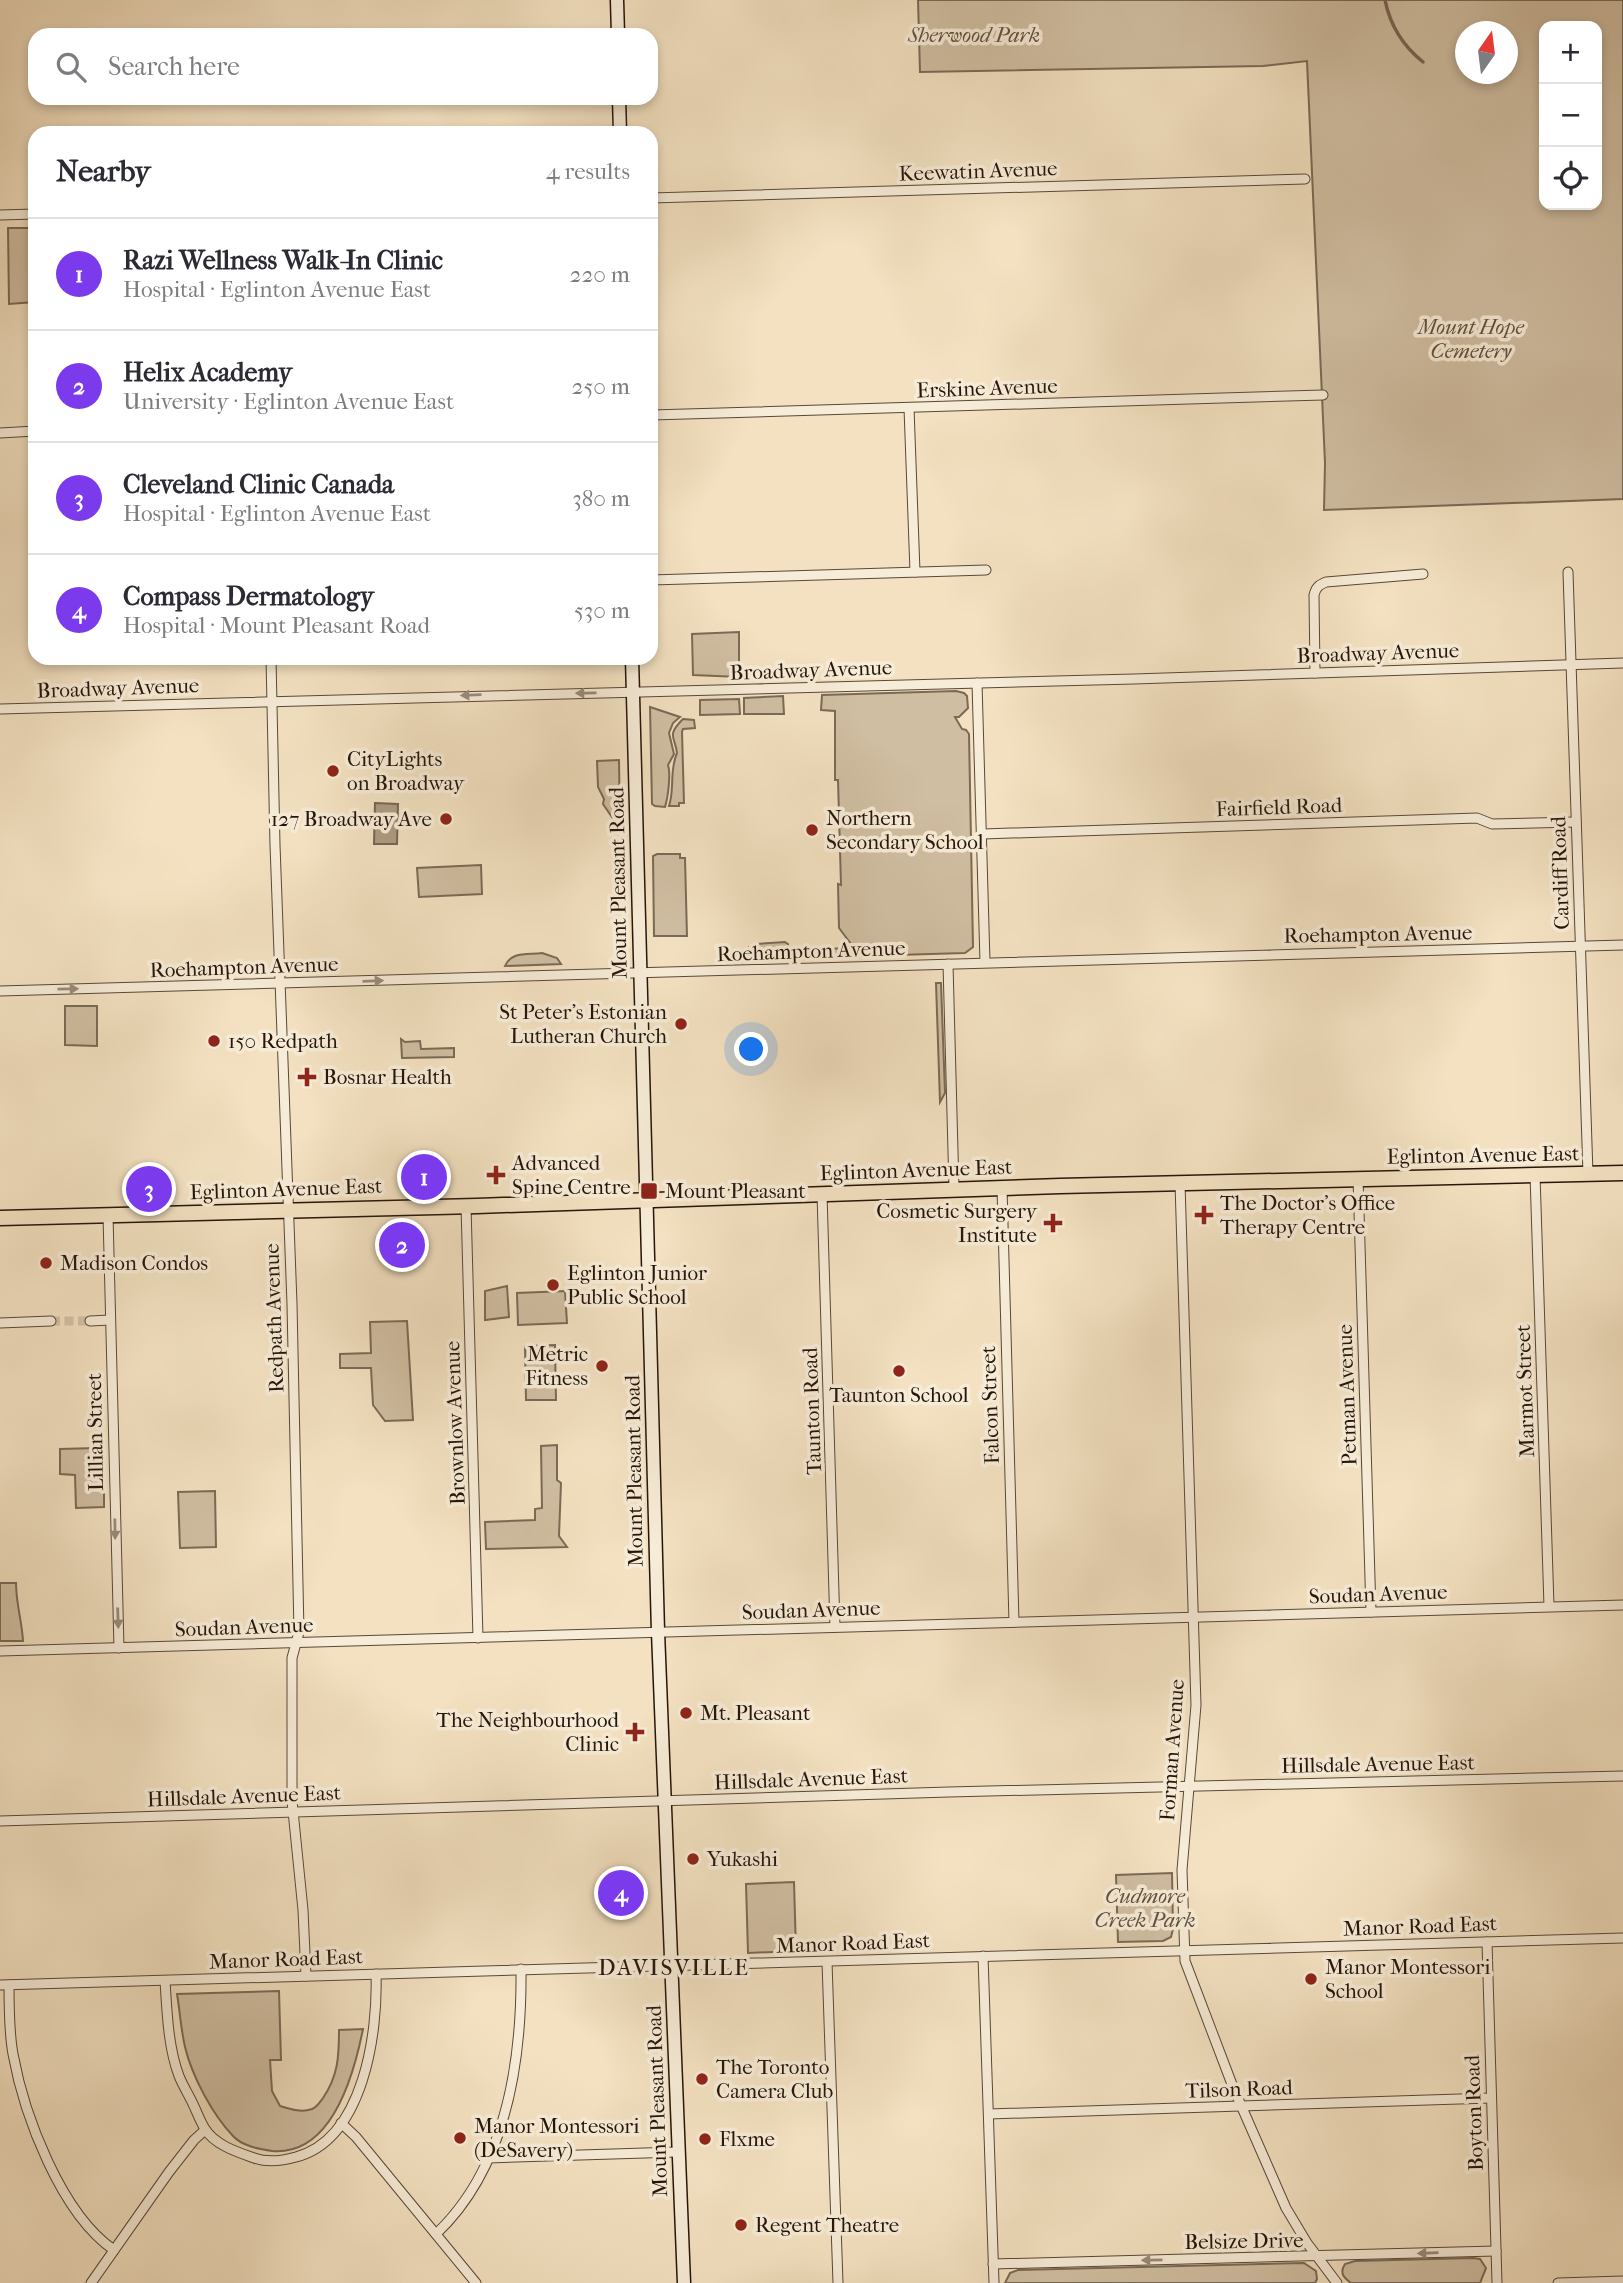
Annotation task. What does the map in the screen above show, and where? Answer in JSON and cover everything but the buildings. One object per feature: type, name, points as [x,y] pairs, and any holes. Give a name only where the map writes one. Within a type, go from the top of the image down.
[{"type":"main road","points":[[617,0],[618,28]]},
{"type":"main road","points":[[619,105],[620,126]]},
{"type":"main road","name":"Mount Pleasant Road","points":[[632,665],[658,1632],[684,2283]]},
{"type":"main road","name":"Eglinton Avenue East","points":[[0,1218],[1623,1172]]},
{"type":"street","name":"Keewatin Avenue","points":[[658,198],[1305,180]]},
{"type":"street","points":[[0,215],[28,214]]},
{"type":"street","name":"Erskine Avenue","points":[[658,415],[1323,395]]},
{"type":"street","points":[[909,408],[915,572]]},
{"type":"street","points":[[0,433],[28,431]]},
{"type":"street","points":[[658,580],[986,569]]},
{"type":"street","name":"Cardiff Road","points":[[1568,572],[1588,1174]]},
{"type":"street","points":[[1315,673],[1314,595],[1320,584],[1423,574]]},
{"type":"street","name":"Broadway Avenue","points":[[0,709],[1623,663]]},
{"type":"street","name":"Redpath Avenue","points":[[271,665],[299,1624],[292,1658],[291,1793],[303,1910],[306,1976]]},
{"type":"street","points":[[977,683],[985,962]]},
{"type":"street","name":"Fairfield Road","points":[[983,834],[1477,818],[1492,824],[1576,822]]},
{"type":"street","name":"Roehampton Avenue","points":[[0,991],[1623,945]]},
{"type":"street","points":[[948,964],[954,1189]]},
{"type":"street","name":"Marmot Street","points":[[1535,1175],[1549,1606]]},
{"type":"street","name":"Petman Avenue","points":[[1358,1178],[1371,1612]]},
{"type":"street","name":"Forman Avenue","points":[[1180,1183],[1196,1705],[1182,1870],[1185,1961],[1241,2106],[1286,2208],[1337,2283]]},
{"type":"street","name":"Falcon Street","points":[[1002,1188],[1014,1622]]},
{"type":"street","name":"Taunton Road","points":[[822,1194],[835,1627]]},
{"type":"street","name":"Brownlow Avenue","points":[[466,1206],[478,1638]]},
{"type":"street","name":"Lillian Street","points":[[108,1215],[119,1648]]},
{"type":"street","points":[[90,1321],[110,1320]]},
{"type":"street","points":[[0,1323],[51,1321]]},
{"type":"street","name":"Soudan Avenue","points":[[0,1651],[1623,1605]]},
{"type":"street","name":"Hillsdale Avenue East","points":[[0,1821],[1623,1776]]},
{"type":"street","name":"Manor Road East","points":[[4,1985],[1623,1938]]},
{"type":"street","name":"Boyton Road","points":[[1487,1942],[1497,2283]]},
{"type":"street","points":[[984,1956],[994,2283]]},
{"type":"street","points":[[827,1962],[838,2283]]},
{"type":"street","points":[[436,2234],[466,2199],[488,2158],[501,2123],[516,2069],[521,2026],[521,1969]]},
{"type":"street","points":[[165,1981],[172,2047],[179,2076],[205,2130],[223,2145],[239,2153],[261,2160],[281,2161],[303,2156],[314,2149],[341,2123],[358,2092],[368,2061],[373,2032],[376,1974]]},
{"type":"street","points":[[4,1985],[12,2052],[24,2099],[40,2141],[57,2181],[73,2206],[88,2227],[114,2250]]},
{"type":"street","name":"Tilson Road","points":[[989,2114],[1491,2098]]},
{"type":"street","points":[[341,2123],[356,2137],[476,2283]]},
{"type":"street","points":[[92,2283],[169,2172],[205,2130]]},
{"type":"street","points":[[488,2158],[677,2152]]},
{"type":"street","name":"Belsize Drive","points":[[993,2264],[1496,2251]]},
{"type":"street","points":[[1559,2283],[1623,2281]]},
{"type":"green space","name":"Mount Hope Cemetery","points":[[918,0],[1623,0],[1623,499],[1324,510],[1325,463],[1307,61],[1263,66],[920,72]]},
{"type":"green space","points":[[8,228],[28,228],[28,303],[9,304]]},
{"type":"green space","points":[[739,632],[739,677],[693,675],[692,634]]},
{"type":"green space","points":[[956,691],[967,696],[968,708],[959,717],[955,717],[962,729],[969,734],[973,947],[965,953],[828,957],[823,949],[854,948],[839,928],[838,884],[841,885],[838,780],[835,780],[835,711],[821,710],[822,695]]},
{"type":"green space","points":[[783,696],[784,714],[744,714],[744,698]]},
{"type":"green space","points":[[739,699],[740,714],[700,715],[700,700]]},
{"type":"green space","points":[[650,707],[680,717],[673,723],[669,733],[674,754],[668,765],[669,786],[665,807],[652,804]]},
{"type":"green space","points":[[683,719],[694,720],[695,728],[683,729],[682,732],[684,803],[669,806],[677,753],[673,733]]},
{"type":"green space","points":[[619,760],[620,829],[603,804],[604,799],[598,787],[597,761]]},
{"type":"green space","points":[[680,854],[680,858],[685,858],[687,936],[654,936],[653,856]]},
{"type":"green space","points":[[481,865],[482,894],[419,897],[417,868]]},
{"type":"green space","points":[[755,944],[788,944],[787,958],[754,959],[750,955],[749,947]]},
{"type":"green space","points":[[542,953],[557,958],[561,964],[505,966],[516,956]]},
{"type":"green space","points":[[936,983],[941,983],[945,1093],[940,1102]]},
{"type":"green space","points":[[65,1006],[97,1006],[97,1046],[65,1045]]},
{"type":"green space","points":[[401,1039],[405,1042],[420,1041],[421,1049],[454,1048],[454,1057],[402,1058]]},
{"type":"green space","points":[[507,1286],[509,1317],[485,1320],[485,1291]]},
{"type":"green space","points":[[565,1291],[567,1323],[518,1325],[517,1293]]},
{"type":"green space","points":[[407,1321],[413,1420],[385,1421],[373,1405],[371,1368],[340,1368],[340,1354],[371,1353],[370,1322]]},
{"type":"green space","points":[[555,1345],[556,1400],[526,1400],[525,1346]]},
{"type":"green space","points":[[557,1445],[557,1480],[561,1483],[559,1536],[567,1547],[486,1549],[485,1522],[535,1520],[535,1509],[542,1508],[541,1446]]},
{"type":"green space","points":[[96,1448],[96,1473],[104,1473],[104,1507],[76,1508],[75,1475],[60,1474],[60,1449]]},
{"type":"green space","points":[[215,1491],[216,1547],[180,1548],[178,1492]]},
{"type":"green space","points":[[0,1583],[16,1583],[23,1641],[0,1641]]},
{"type":"green space","name":"Cudmore Creek Park","points":[[1172,1873],[1171,1937],[1163,1941],[1118,1942],[1116,1875]]},
{"type":"green space","points":[[794,1882],[796,1951],[748,1953],[746,1884]]},
{"type":"green space","points":[[279,1991],[281,2060],[270,2060],[272,2091],[280,2106],[304,2111],[317,2106],[335,2074],[339,2030],[363,2029],[346,2089],[325,2126],[310,2140],[293,2149],[272,2151],[241,2142],[225,2127],[210,2106],[188,2058],[177,1994]]},
{"type":"green space","points":[[1480,2259],[1486,2268],[1480,2283],[1351,2283],[1342,2273],[1345,2264],[1355,2261]]},
{"type":"green space","points":[[1304,2263],[1316,2271],[1315,2283],[1005,2283],[1010,2273],[1018,2270]]},
{"type":"shaded area","points":[[375,803],[398,804],[397,844],[374,844]]},
{"type":"waterway","points":[[1385,0],[1398,34],[1423,62]]},
{"type":"tunnel","points":[[51,1321],[90,1321]]},
{"type":"place","name":"CityLights on Broadway","points":[[333,771]]},
{"type":"place","name":"127 Broadway Ave","points":[[446,819]]},
{"type":"place","name":"Northern Secondary School","points":[[812,830]]},
{"type":"place","name":"St Peter's Estonian Lutheran Church","points":[[681,1024]]},
{"type":"place","name":"150 Redpath","points":[[214,1041]]},
{"type":"place","name":"Bosnar Health","points":[[307,1077]]},
{"type":"place","name":"Advanced Spine Centre","points":[[496,1175]]},
{"type":"place","name":"Razi Wellness Walk-In Clinic","points":[[424,1177]]},
{"type":"place","name":"Cleveland Clinic Canada","points":[[149,1189]]},
{"type":"place","name":"Mount Pleasant","points":[[649,1191]]},
{"type":"place","name":"The Doctor's Office Therapy Centre","points":[[1204,1215]]},
{"type":"place","name":"Cosmetic Surgery Institute","points":[[1053,1223]]},
{"type":"place","name":"Helix Academy","points":[[402,1245]]},
{"type":"place","name":"Madison Condos","points":[[46,1263]]},
{"type":"place","name":"Eglinton Junior Public School","points":[[553,1285]]},
{"type":"place","name":"Metric Fitness","points":[[602,1366]]},
{"type":"place","name":"Taunton School","points":[[899,1371]]},
{"type":"place","name":"Mt. Pleasant","points":[[686,1713]]},
{"type":"place","name":"The Neighbourhood Clinic","points":[[635,1732]]},
{"type":"place","name":"Yukashi","points":[[693,1859]]},
{"type":"place","name":"Compass Dermatology","points":[[621,1893]]},
{"type":"place","name":"Manor Montessori School","points":[[1311,1979]]},
{"type":"place","name":"The Toronto Camera Club","points":[[702,2079]]},
{"type":"place","name":"Manor Montessori (DeSavery)","points":[[460,2138]]},
{"type":"place","name":"Flxme","points":[[705,2139]]},
{"type":"place","name":"Regent Theatre","points":[[741,2225]]},
{"type":"district","name":"DAVISVILLE","points":[[674,1967]]},
{"type":"park label","name":"Sherwood Park","points":[[974,35]]}]
